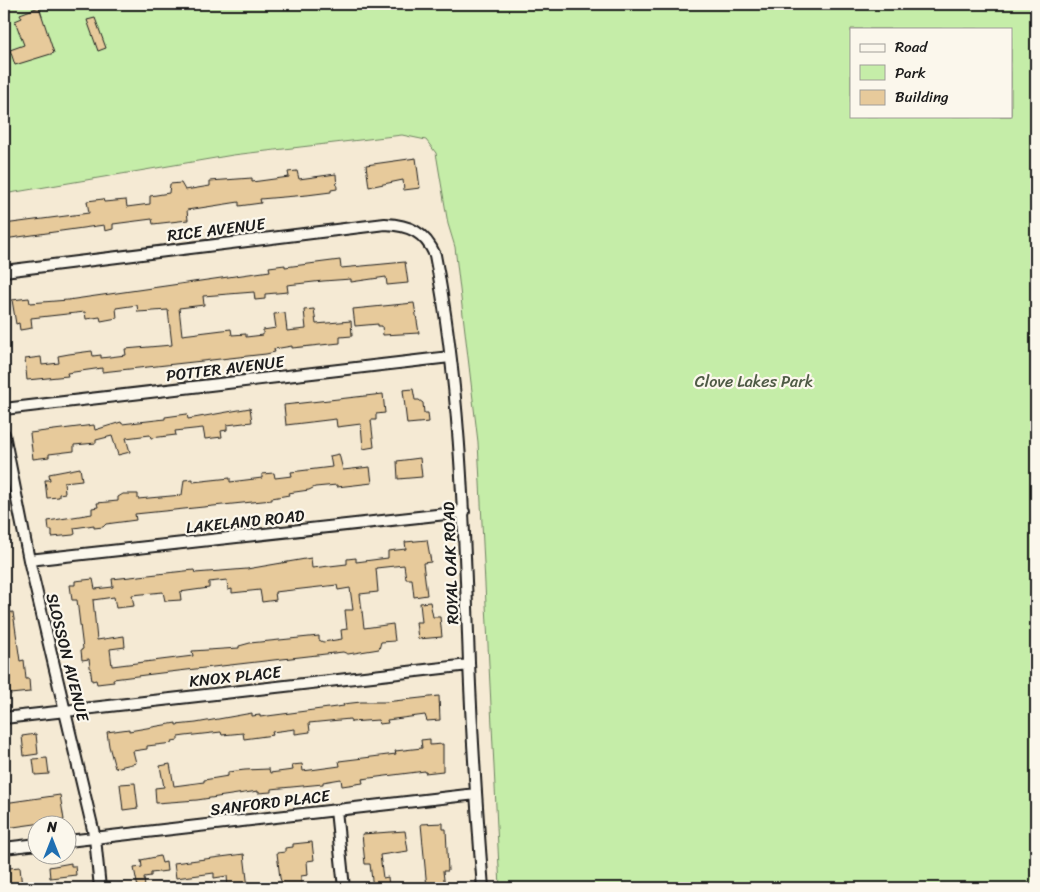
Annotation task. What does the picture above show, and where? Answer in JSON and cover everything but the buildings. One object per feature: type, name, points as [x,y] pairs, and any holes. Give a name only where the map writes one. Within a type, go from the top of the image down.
[{"type":"street","name":"RICE AVENUE","points":[[4,271],[385,224],[408,227],[423,235],[427,240]]},
{"type":"street","name":"ROYAL OAK ROAD","points":[[427,240],[436,255],[450,357],[464,512],[469,665],[483,888]]},
{"type":"street","name":"POTTER AVENUE","points":[[4,409],[450,357]]},
{"type":"street","name":"SLOSSON AVENUE","points":[[4,434],[29,560],[96,838],[100,888]]},
{"type":"street","name":"LAKELAND ROAD","points":[[29,560],[464,512]]},
{"type":"street","name":"KNOX PLACE","points":[[4,718],[469,665]]},
{"type":"street","name":"SANFORD PLACE","points":[[78,840],[476,794]]},
{"type":"street","points":[[336,810],[344,888]]},
{"type":"street","points":[[4,848],[28,845]]},
{"type":"green space","name":"Clove Lakes Park","points":[[4,4],[1036,4],[1036,888],[500,888],[478,442],[455,247],[448,224],[436,153],[426,140],[402,135],[233,155],[4,194]]}]
